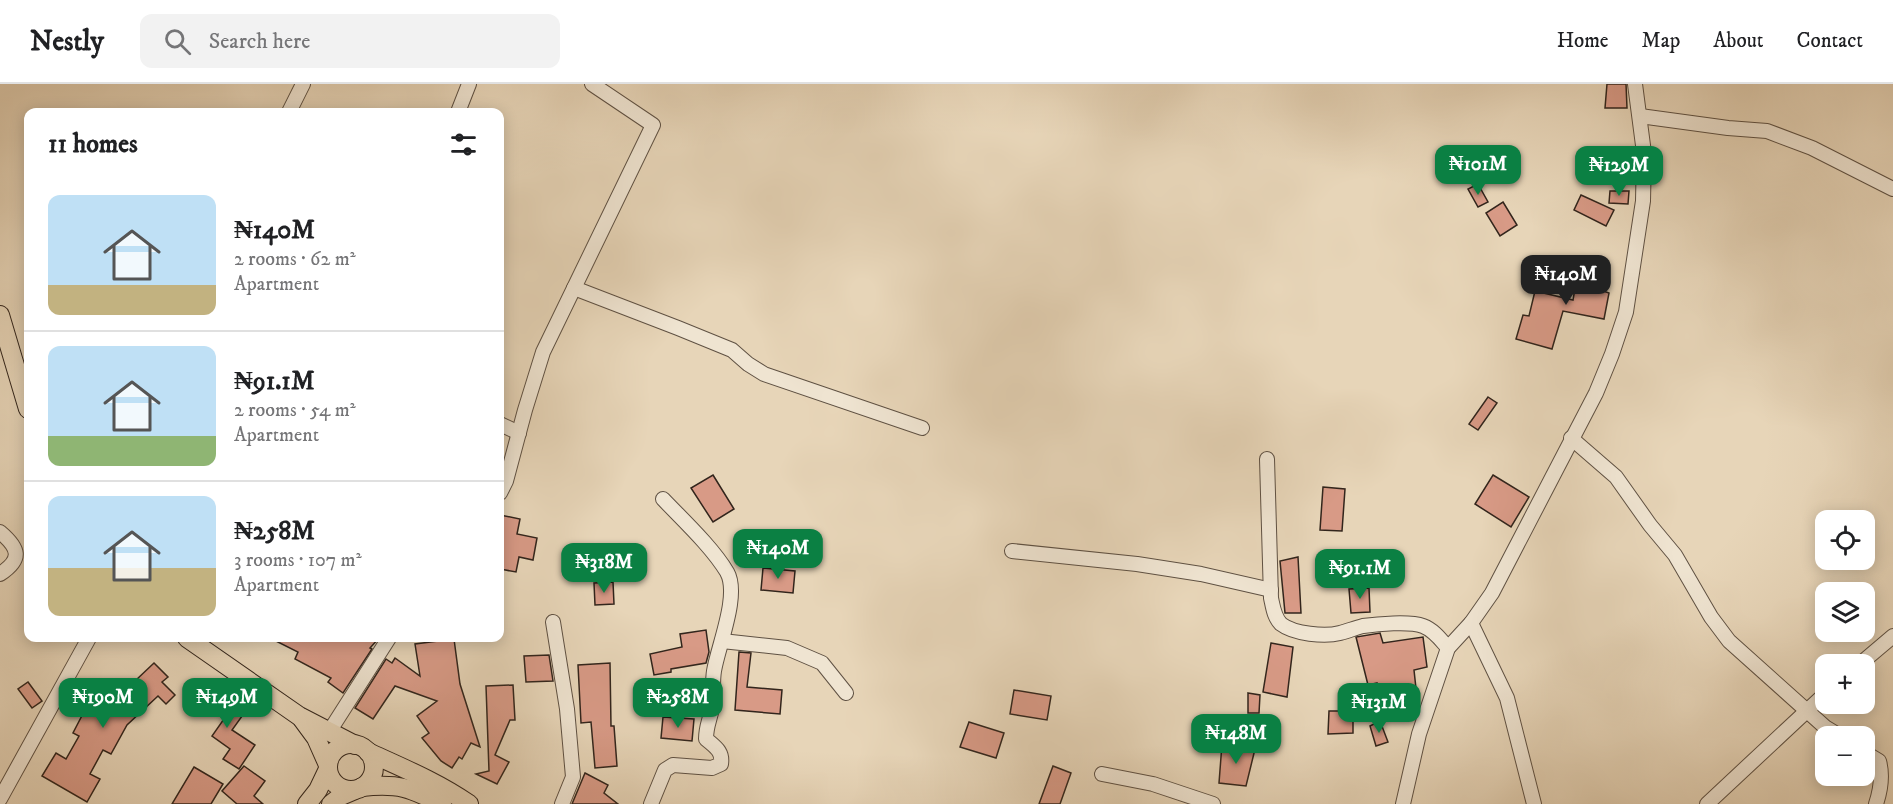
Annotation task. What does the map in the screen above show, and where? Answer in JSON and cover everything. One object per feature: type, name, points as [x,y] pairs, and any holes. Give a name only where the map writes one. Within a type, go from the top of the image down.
[{"type":"main road","points":[[0,315],[24,396]]},
{"type":"main road","points":[[193,642],[299,716],[361,748],[417,773],[469,804]]},
{"type":"main road","points":[[299,716],[316,738],[328,767],[329,776],[336,786],[348,790],[396,785],[431,802]]},
{"type":"main road","points":[[307,804],[318,790],[330,758],[340,747],[361,748],[372,759],[374,767],[369,782],[331,804]]},
{"type":"street","points":[[291,108],[303,84]]},
{"type":"street","points":[[460,108],[469,84]]},
{"type":"street","points":[[504,485],[543,352],[653,124],[592,84]]},
{"type":"street","points":[[1403,804],[1419,734],[1448,648],[1471,623],[1492,593],[1596,393],[1626,312],[1643,201],[1644,153],[1635,84]]},
{"type":"street","points":[[1640,116],[1767,131],[1812,148],[1893,189]]},
{"type":"street","points":[[574,288],[726,348],[764,374],[922,428]]},
{"type":"street","points":[[504,426],[519,433]]},
{"type":"street","points":[[1571,438],[1616,477],[1650,525],[1675,555],[1711,617],[1729,641],[1824,726]]},
{"type":"street","points":[[1267,459],[1271,590],[1274,614],[1281,624],[1300,632],[1324,635],[1339,634],[1361,627],[1408,624],[1423,626],[1435,633],[1448,648]]},
{"type":"street","points":[[651,804],[665,770],[673,765],[712,768],[721,764],[722,757],[719,750],[706,739],[706,727],[712,708],[714,672],[727,625],[731,587],[728,573],[706,545],[663,499]]},
{"type":"street","points":[[0,532],[16,550],[16,559],[11,567],[0,574]]},
{"type":"street","points":[[1012,551],[1137,564],[1202,574],[1271,590]]},
{"type":"street","points":[[553,622],[567,708],[573,777],[562,804]]},
{"type":"street","points":[[1471,623],[1507,698],[1534,804]]},
{"type":"street","points":[[1872,654],[1893,636]]},
{"type":"street","points":[[722,641],[787,648],[822,663],[846,693]]},
{"type":"street","points":[[0,799],[87,642]]},
{"type":"street","points":[[329,732],[386,642]]},
{"type":"street","points":[[1707,804],[1815,702]]},
{"type":"street","points":[[1875,759],[1879,761],[1882,772],[1881,791],[1876,804]]},
{"type":"street","points":[[1102,774],[1153,784],[1213,804]]},
{"type":"building","points":[[1607,84],[1626,84],[1627,108],[1605,108]]},
{"type":"building","points":[[1478,184],[1488,202],[1478,207],[1468,189]]},
{"type":"building","points":[[1610,191],[1629,191],[1628,204],[1609,203]]},
{"type":"building","points":[[1581,195],[1614,210],[1606,226],[1574,210]]},
{"type":"building","points":[[1503,202],[1517,225],[1500,236],[1486,213]]},
{"type":"building","points":[[1580,260],[1606,263],[1603,291],[1609,293],[1604,319],[1563,311],[1552,349],[1516,339],[1523,315],[1529,316],[1535,291],[1573,300]]},
{"type":"building","points":[[1488,397],[1497,403],[1478,430],[1469,424]]},
{"type":"building","points":[[713,475],[734,509],[713,522],[691,488]]},
{"type":"building","points":[[1493,475],[1529,497],[1511,527],[1475,504]]},
{"type":"building","points":[[1323,487],[1345,489],[1342,531],[1320,530]]},
{"type":"building","points":[[504,516],[520,519],[517,534],[537,538],[533,560],[519,557],[516,572],[504,570]]},
{"type":"building","points":[[1298,557],[1301,613],[1285,613],[1280,561]]},
{"type":"building","points":[[1353,565],[1353,584],[1332,586],[1330,567]]},
{"type":"building","points":[[763,568],[795,571],[793,593],[761,590]]},
{"type":"building","points":[[613,582],[614,604],[595,605],[594,583]]},
{"type":"building","points":[[1369,588],[1370,612],[1351,613],[1349,589]]},
{"type":"building","points":[[706,630],[709,652],[706,663],[671,669],[671,672],[654,675],[650,654],[682,647],[680,634]]},
{"type":"building","points":[[1380,633],[1383,643],[1423,637],[1427,667],[1414,670],[1418,707],[1415,716],[1382,721],[1377,683],[1368,685],[1356,637]]},
{"type":"building","points":[[278,642],[375,642],[343,693],[328,682],[331,678],[295,659],[298,652]]},
{"type":"building","points":[[454,642],[460,684],[480,747],[471,743],[462,759],[459,757],[452,768],[441,761],[422,738],[429,733],[417,716],[437,701],[395,686],[373,719],[355,708],[386,659],[392,663],[395,658],[420,676],[415,644]]},
{"type":"building","points":[[1271,643],[1293,647],[1287,697],[1263,692]]},
{"type":"building","points":[[739,652],[751,653],[747,687],[782,690],[780,714],[735,710]]},
{"type":"building","points":[[549,655],[553,681],[526,682],[524,656]]},
{"type":"building","points":[[154,663],[168,677],[162,682],[175,695],[166,704],[158,696],[127,725],[111,754],[103,750],[90,774],[100,779],[87,802],[42,776],[56,753],[66,759],[79,736],[73,733],[88,704],[73,698],[77,687],[88,692],[96,681],[117,698]]},
{"type":"building","points":[[610,663],[611,726],[614,726],[617,766],[595,768],[591,722],[581,723],[578,665]]},
{"type":"building","points":[[28,682],[42,701],[32,708],[18,689]]},
{"type":"building","points":[[513,685],[515,720],[510,720],[495,755],[509,762],[497,784],[476,774],[489,771],[486,686]]},
{"type":"building","points":[[199,686],[231,710],[235,705],[245,712],[232,730],[255,745],[239,769],[223,759],[230,749],[212,736],[224,719],[192,695]]},
{"type":"building","points":[[1014,690],[1051,696],[1047,720],[1010,714]]},
{"type":"building","points":[[1248,693],[1260,695],[1259,713],[1248,713]]},
{"type":"building","points":[[1329,711],[1353,711],[1353,733],[1328,734]]},
{"type":"building","points":[[663,717],[694,719],[692,741],[661,738]]},
{"type":"building","points":[[1380,721],[1388,742],[1376,746],[1370,726]]},
{"type":"building","points":[[969,722],[1004,733],[996,758],[960,747]]},
{"type":"building","points":[[1222,744],[1255,749],[1246,786],[1219,783]]},
{"type":"building","points":[[244,766],[265,781],[254,796],[263,804],[237,804],[222,791]]},
{"type":"building","points":[[1053,766],[1071,773],[1060,804],[1039,804]]},
{"type":"building","points":[[194,767],[223,784],[211,804],[172,804]]},
{"type":"building","points":[[585,773],[608,785],[604,793],[618,804],[572,804]]}]
